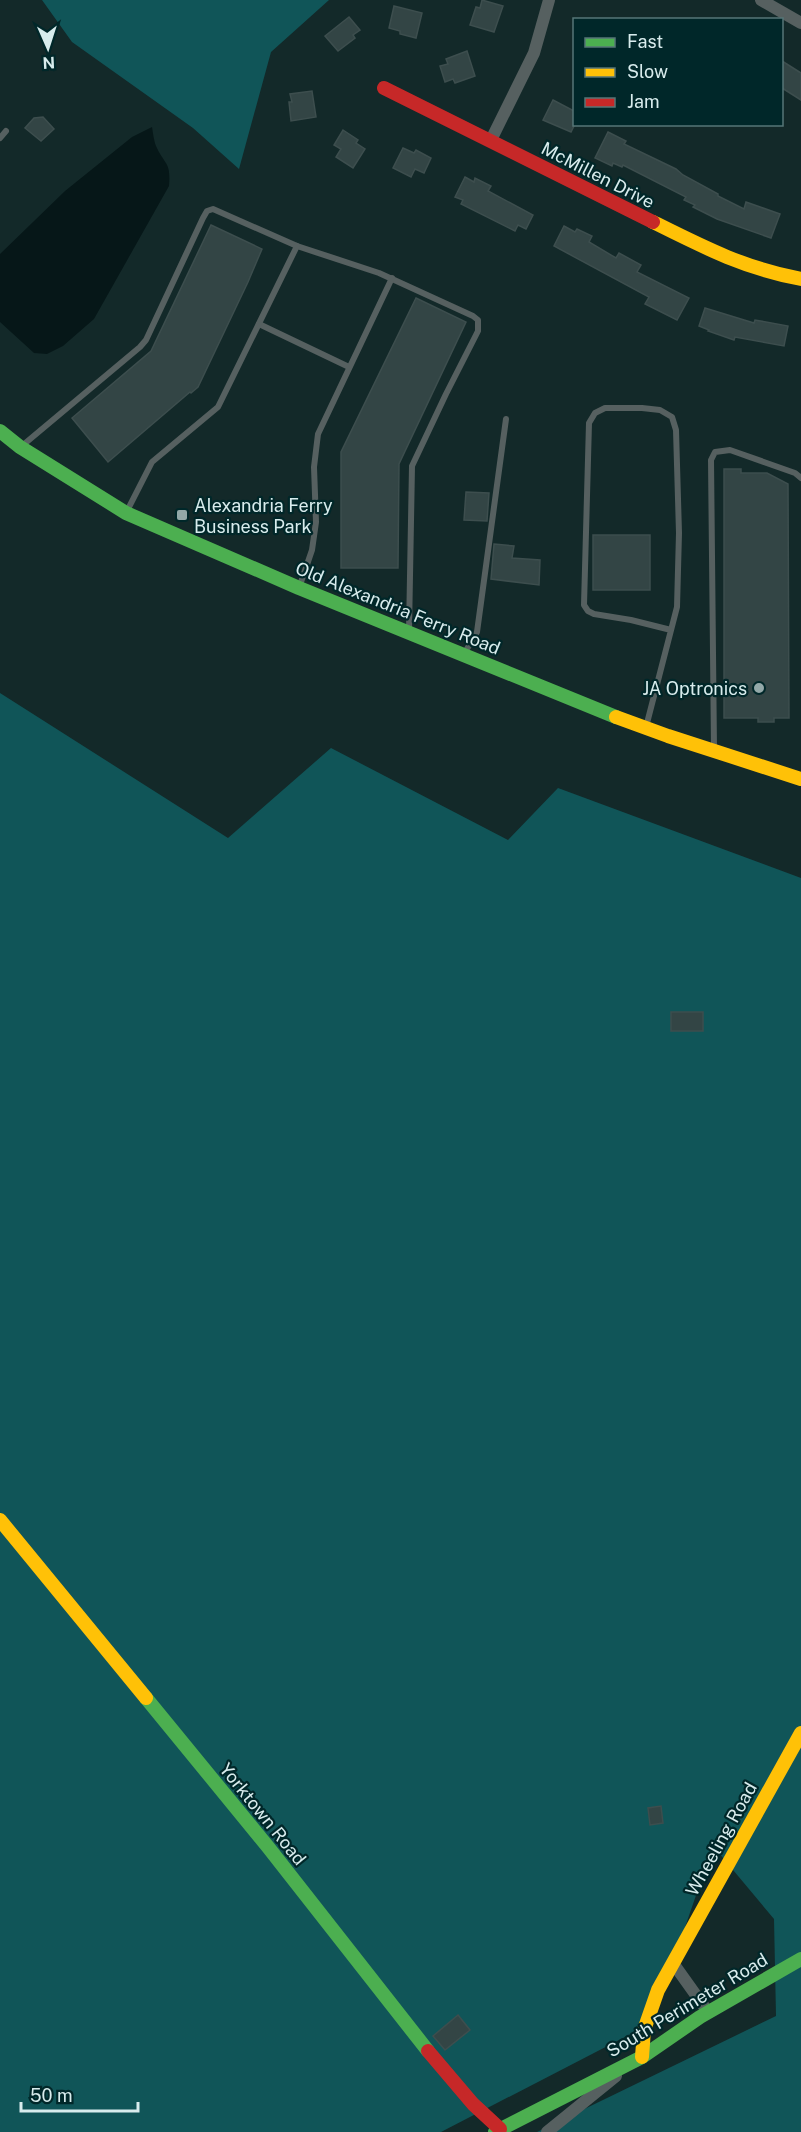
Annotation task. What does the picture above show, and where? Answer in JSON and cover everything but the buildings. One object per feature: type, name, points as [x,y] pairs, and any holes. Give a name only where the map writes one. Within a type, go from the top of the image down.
[{"type":"street","points":[[491,140],[534,53],[549,0]]},
{"type":"street","points":[[761,0],[801,23]]},
{"type":"street","name":"McMillen Drive","points":[[384,88],[719,255],[766,272],[801,279]]},
{"type":"street","name":"Old Alexandria Ferry Road","points":[[0,431],[20,447],[126,513],[299,588],[646,728],[714,751],[800,774]]},
{"type":"street","name":"Yorktown Road","points":[[0,1520],[272,1852],[436,2061],[497,2131]]},
{"type":"street","name":"Wheeling Road","points":[[637,2059],[658,1990],[801,1733]]},
{"type":"street","name":"South Perimeter Road","points":[[497,2131],[637,2059],[708,2012],[801,1959]]},
{"type":"street","points":[[673,1963],[708,2012]]},
{"type":"street","points":[[547,2132],[637,2059]]},
{"type":"lane","points":[[0,138],[6,131]]},
{"type":"lane","points":[[20,447],[140,347],[150,332],[207,211],[217,209],[297,246],[392,278],[473,316],[478,320],[478,331],[412,466],[409,634]]},
{"type":"lane","points":[[126,513],[152,462],[218,406],[297,246]]},
{"type":"lane","points":[[299,588],[312,550],[314,467],[318,434],[392,278]]},
{"type":"lane","points":[[259,324],[349,368]]},
{"type":"lane","points":[[646,728],[677,607],[679,533],[676,430],[672,417],[660,410],[605,408],[595,414],[589,423],[584,605],[594,614],[671,630]]},
{"type":"lane","points":[[464,654],[477,632],[506,419]]},
{"type":"lane","points":[[714,751],[711,460],[715,452],[730,450],[795,473],[801,478]]},
{"type":"shaded area","points":[[42,0],[329,0],[271,52],[239,169],[193,128],[72,42]]},
{"type":"shaded area","points":[[152,127],[156,146],[168,168],[169,186],[94,319],[63,346],[47,354],[34,353],[0,322],[0,254],[65,191],[132,137]]},
{"type":"shaded area","points":[[0,693],[228,838],[331,748],[508,840],[558,788],[801,878],[801,2132],[537,2132],[776,2016],[774,1919],[713,1846],[652,2023],[441,2132],[0,2132]]},
{"type":"traffic: fast","points":[[0,431],[20,447],[126,513],[299,588],[616,717]]},
{"type":"traffic: fast","points":[[146,1698],[268,1847],[428,2051]]},
{"type":"traffic: fast","points":[[495,2132],[642,2057],[700,2017],[801,1959]]},
{"type":"traffic: slow","points":[[653,222],[743,263],[801,279]]},
{"type":"traffic: slow","points":[[616,717],[801,779]]},
{"type":"traffic: slow","points":[[0,1520],[146,1698]]},
{"type":"traffic: slow","points":[[642,2057],[644,2030],[658,1990],[801,1733]]},
{"type":"traffic: jam","points":[[384,88],[653,222]]},
{"type":"traffic: jam","points":[[428,2051],[473,2104],[500,2129]]},
{"type":"place","name":"Alexandria Ferry Business Park","points":[[182,515]]},
{"type":"place","name":"JA Optronics","points":[[759,688]]}]
